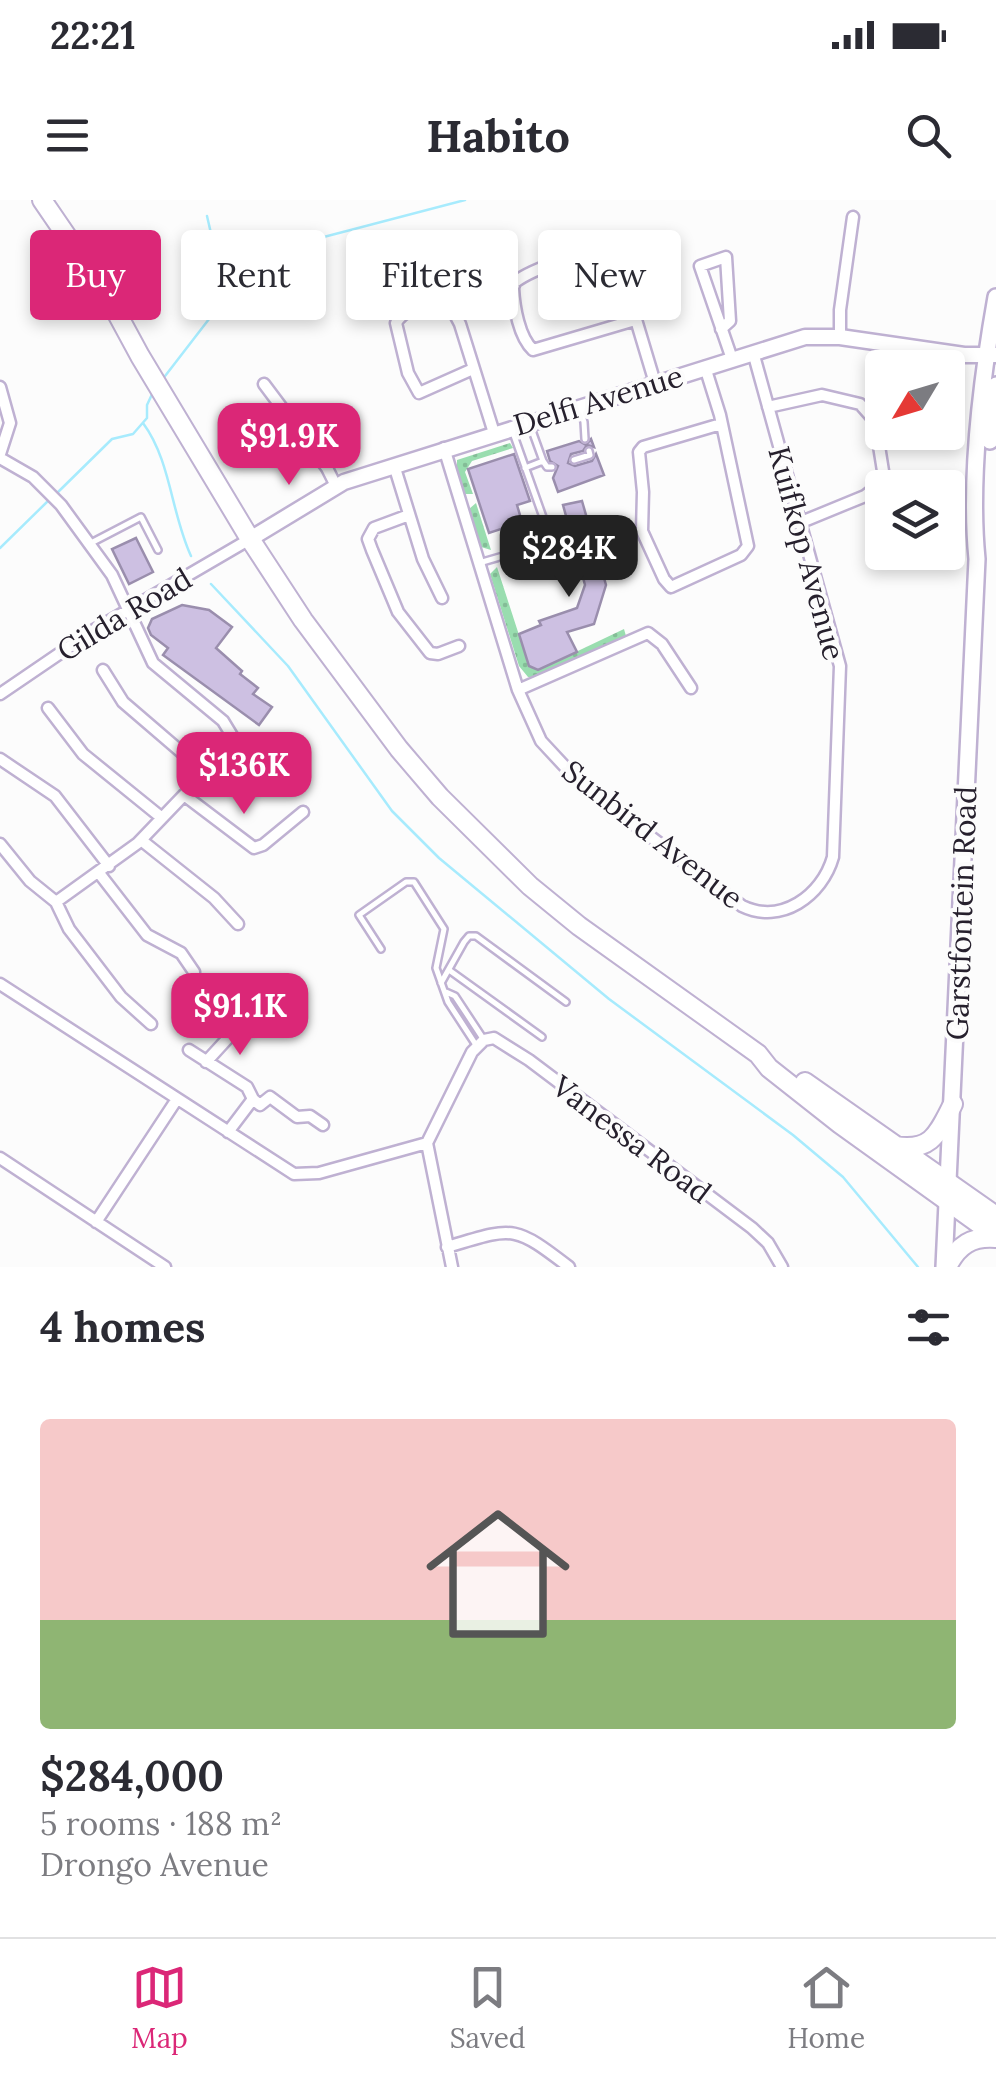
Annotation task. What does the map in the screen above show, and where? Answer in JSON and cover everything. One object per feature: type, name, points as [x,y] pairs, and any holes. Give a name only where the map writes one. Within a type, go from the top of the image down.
[{"type":"main road","points":[[42,200],[342,672],[372,716],[440,796],[530,886],[579,926],[758,1054],[769,1068],[840,1124],[948,1192],[996,1216]]},
{"type":"main road","name":"Garstfontein Road","points":[[946,1267],[977,558],[976,480],[996,297]]},
{"type":"main road","name":"Garstfontein Road","points":[[977,558],[982,542],[996,389]]},
{"type":"main road","points":[[758,1054],[773,1059],[895,1146],[996,1237]]},
{"type":"main road","points":[[895,1146],[918,1147],[933,1139],[954,1104]]},
{"type":"main road","points":[[946,1267],[959,1248],[973,1238],[996,1237]]},
{"type":"street","points":[[840,336],[852,217]]},
{"type":"street","points":[[635,320],[533,350],[527,346],[522,332],[513,288],[526,275],[597,250],[616,255],[655,383]]},
{"type":"street","points":[[721,329],[730,320],[726,258],[700,266],[721,329],[732,359]]},
{"type":"street","points":[[473,369],[419,393],[408,374],[398,318],[412,310],[440,302],[446,304],[460,324],[494,432]]},
{"type":"street","name":"Delfi Avenue","points":[[254,536],[336,486],[394,465],[805,337],[840,336],[991,361]]},
{"type":"street","name":"Kuifkop Avenue","points":[[754,352],[840,666],[833,857],[826,875]]},
{"type":"street","points":[[705,367],[721,424],[748,546],[741,555],[671,587],[642,532],[639,452],[721,424]]},
{"type":"street","points":[[264,384],[327,468],[336,486]]},
{"type":"street","points":[[0,391],[10,424],[0,456],[40,484],[61,505],[112,576],[159,670],[224,722],[238,744],[223,765],[184,795],[141,840],[56,902]]},
{"type":"street","points":[[768,407],[822,396],[860,404],[869,410],[874,421],[883,470],[879,485],[865,496],[799,523]]},
{"type":"street","name":"Sunbird Avenue","points":[[444,448],[518,690],[540,740],[581,784],[742,906],[762,914],[787,910],[804,899],[826,875]]},
{"type":"street","points":[[394,465],[423,559],[442,598]]},
{"type":"street","points":[[409,515],[374,528],[368,540],[398,612],[430,653],[458,646]]},
{"type":"street","name":"Gilda Road","points":[[0,694],[127,610],[254,536]]},
{"type":"street","points":[[518,690],[648,633],[657,638],[692,688]]},
{"type":"street","points":[[103,670],[123,702],[208,775]]},
{"type":"street","points":[[48,708],[83,754],[162,818]]},
{"type":"street","points":[[0,759],[55,796],[147,935],[181,953],[194,972]]},
{"type":"street","points":[[184,795],[254,848],[304,812]]},
{"type":"street","points":[[141,840],[214,898],[238,924]]},
{"type":"street","points":[[0,844],[30,881],[56,902],[68,929],[121,997],[151,1024]]},
{"type":"street","points":[[0,984],[294,1174],[306,1175],[427,1143]]},
{"type":"street","points":[[206,1062],[228,1038]]},
{"type":"street","name":"Vanessa Road","points":[[477,1046],[494,1038],[529,1060],[752,1228],[768,1243],[782,1267]]},
{"type":"street","points":[[452,1267],[427,1143],[477,1046]]},
{"type":"street","points":[[190,1050],[247,1087],[260,1105],[270,1096],[297,1117],[310,1116],[323,1125]]},
{"type":"street","points":[[96,1222],[177,1099]]},
{"type":"street","points":[[228,1132],[253,1099]]},
{"type":"street","points":[[0,1158],[166,1267]]},
{"type":"street","points":[[447,1247],[514,1231],[570,1267]]},
{"type":"lane","points":[[579,407],[584,439]]},
{"type":"lane","points":[[529,422],[543,461],[552,467]]},
{"type":"lane","points":[[511,428],[544,520]]},
{"type":"lane","points":[[574,460],[590,455],[589,451]]},
{"type":"lane","points":[[525,468],[543,461]]},
{"type":"lane","points":[[91,543],[141,517],[158,550]]},
{"type":"lane","points":[[480,563],[510,554]]},
{"type":"lane","points":[[382,950],[358,915],[406,882],[414,882],[444,928],[436,965],[446,992],[454,996],[477,1046]]},
{"type":"lane","points":[[442,983],[464,942],[469,936],[476,936],[566,1002]]},
{"type":"lane","points":[[449,970],[542,1037]]},
{"type":"green space","points":[[510,443],[513,448],[472,461],[465,472],[473,494],[465,494],[457,474],[457,460]]},
{"type":"green space","points":[[476,503],[491,550],[481,547],[469,509]]},
{"type":"green space","points":[[497,567],[529,666],[538,670],[624,629],[626,636],[536,677],[528,677],[519,666],[490,574]]},
{"type":"building","points":[[591,439],[594,447],[587,445],[583,451],[571,454],[568,463],[575,466],[592,461],[596,454],[604,475],[558,492],[553,478],[558,466],[550,461],[547,451],[579,441],[586,445]]},
{"type":"building","points":[[514,454],[530,501],[517,505],[522,522],[489,533],[468,469]]},
{"type":"building","points":[[582,501],[606,585],[594,624],[567,632],[577,652],[538,670],[529,666],[519,634],[541,625],[539,621],[577,608],[585,585],[563,505]]},
{"type":"building","points":[[136,538],[153,572],[129,584],[112,549]]},
{"type":"building","points":[[182,605],[209,610],[232,627],[216,648],[258,688],[253,694],[272,707],[259,725],[163,655],[168,648],[148,628],[152,619]]},
{"type":"waterway","points":[[162,380],[216,310],[240,270],[255,255],[465,200]]},
{"type":"waterway","points":[[207,216],[210,230]]},
{"type":"waterway","points":[[55,495],[112,439],[133,434],[147,418],[147,405],[154,390]]},
{"type":"waterway","points":[[143,423],[160,454],[191,556]]},
{"type":"waterway","points":[[0,548],[49,500]]},
{"type":"waterway","points":[[211,584],[288,666],[392,811],[439,858],[609,999],[793,1135],[843,1177],[918,1267]]}]
